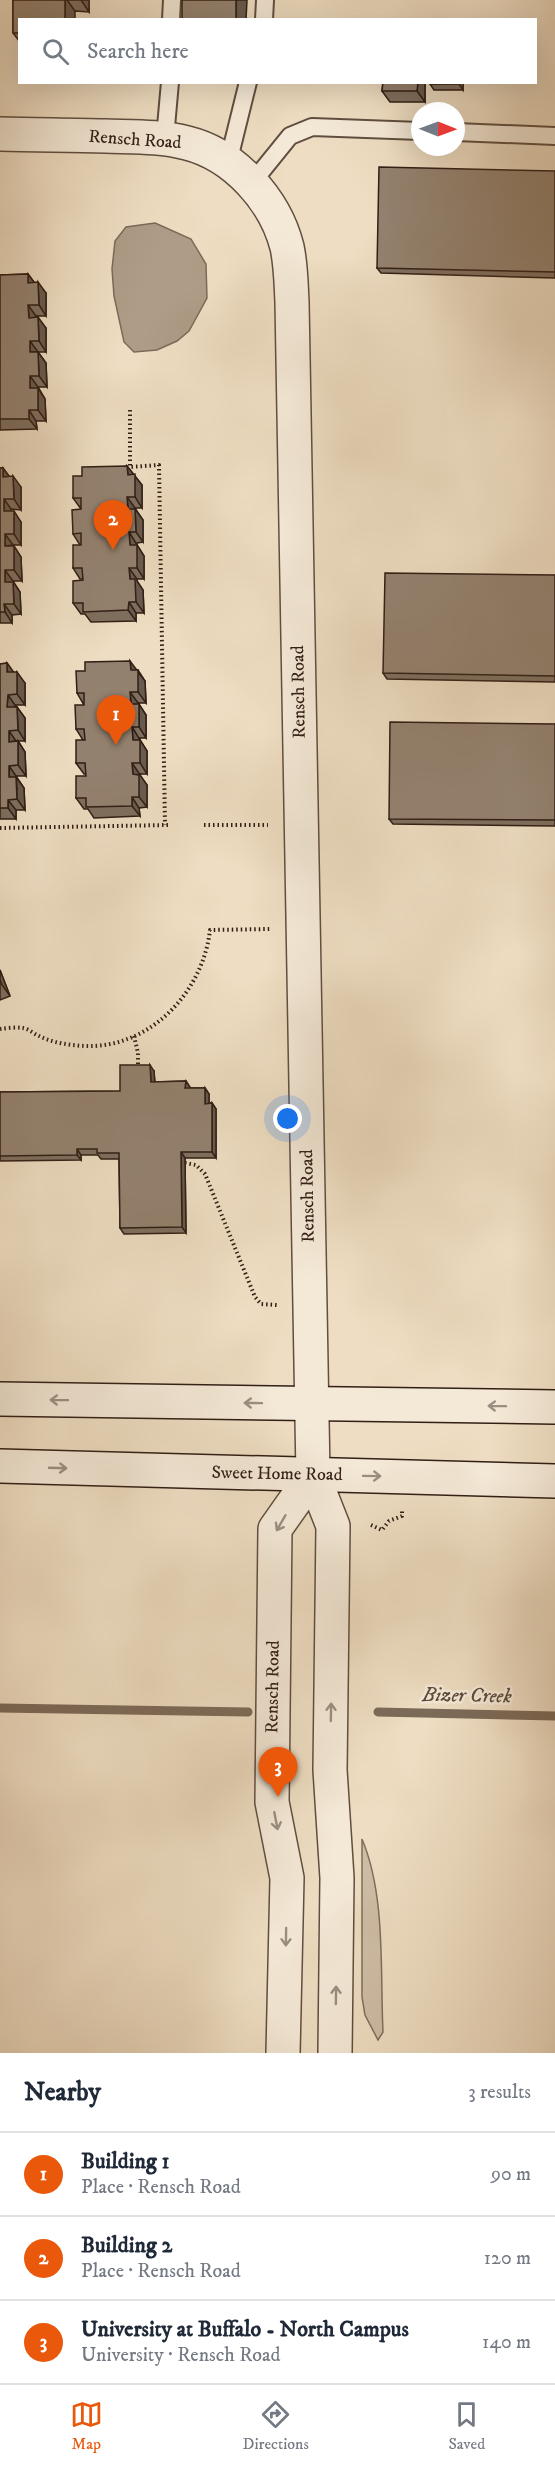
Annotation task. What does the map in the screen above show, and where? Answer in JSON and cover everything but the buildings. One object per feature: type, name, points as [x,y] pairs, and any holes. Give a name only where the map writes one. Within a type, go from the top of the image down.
[{"type":"street","name":"Rensch Road","points":[[0,134],[165,138],[189,144],[240,173],[271,210],[286,247],[292,302],[313,1475],[333,1526],[330,1770],[337,1878],[335,2053]]},
{"type":"street","points":[[0,1399],[555,1407]]},
{"type":"street","name":"Sweet Home Road","points":[[0,1466],[555,1481]]},
{"type":"street","name":"Rensch Road","points":[[283,2053],[287,1878],[272,1802],[275,1529],[313,1475]]},
{"type":"lane","points":[[171,18],[172,0]]},
{"type":"lane","points":[[264,18],[265,0]]},
{"type":"lane","points":[[165,138],[170,84]]},
{"type":"lane","points":[[240,173],[248,84]]},
{"type":"lane","points":[[240,173],[290,136],[312,127],[411,131]]},
{"type":"lane","points":[[465,132],[555,136]]},
{"type":"path","points":[[0,828],[167,825],[159,465],[130,466],[130,410]]},
{"type":"path","points":[[204,825],[269,825]]},
{"type":"path","points":[[0,1029],[24,1028],[52,1042],[86,1046],[108,1044],[134,1036],[160,1021],[186,994],[204,963],[210,930],[270,929]]},
{"type":"path","points":[[134,1036],[138,1053],[138,1071]]},
{"type":"path","points":[[185,1163],[196,1165],[205,1174],[255,1297],[261,1304],[277,1305]]},
{"type":"path","points":[[371,1525],[382,1530],[389,1521],[402,1516],[402,1503]]},
{"type":"shaded area","points":[[155,223],[191,239],[206,264],[207,298],[189,331],[177,341],[157,350],[134,352],[124,342],[114,296],[112,269],[115,241],[126,227]]},
{"type":"shaded area","points":[[362,1839],[375,1885],[380,1934],[383,2032],[378,2040],[365,2015],[362,1997]]},
{"type":"waterway","points":[[0,1708],[248,1712]]},
{"type":"waterway","name":"Bizer Creek","points":[[378,1712],[555,1716]]},
{"type":"place","name":"Building 2","points":[[113,550]]},
{"type":"place","name":"Building 1","points":[[116,745]]},
{"type":"place","name":"University at Buffalo - North Campus","points":[[278,1797]]}]
